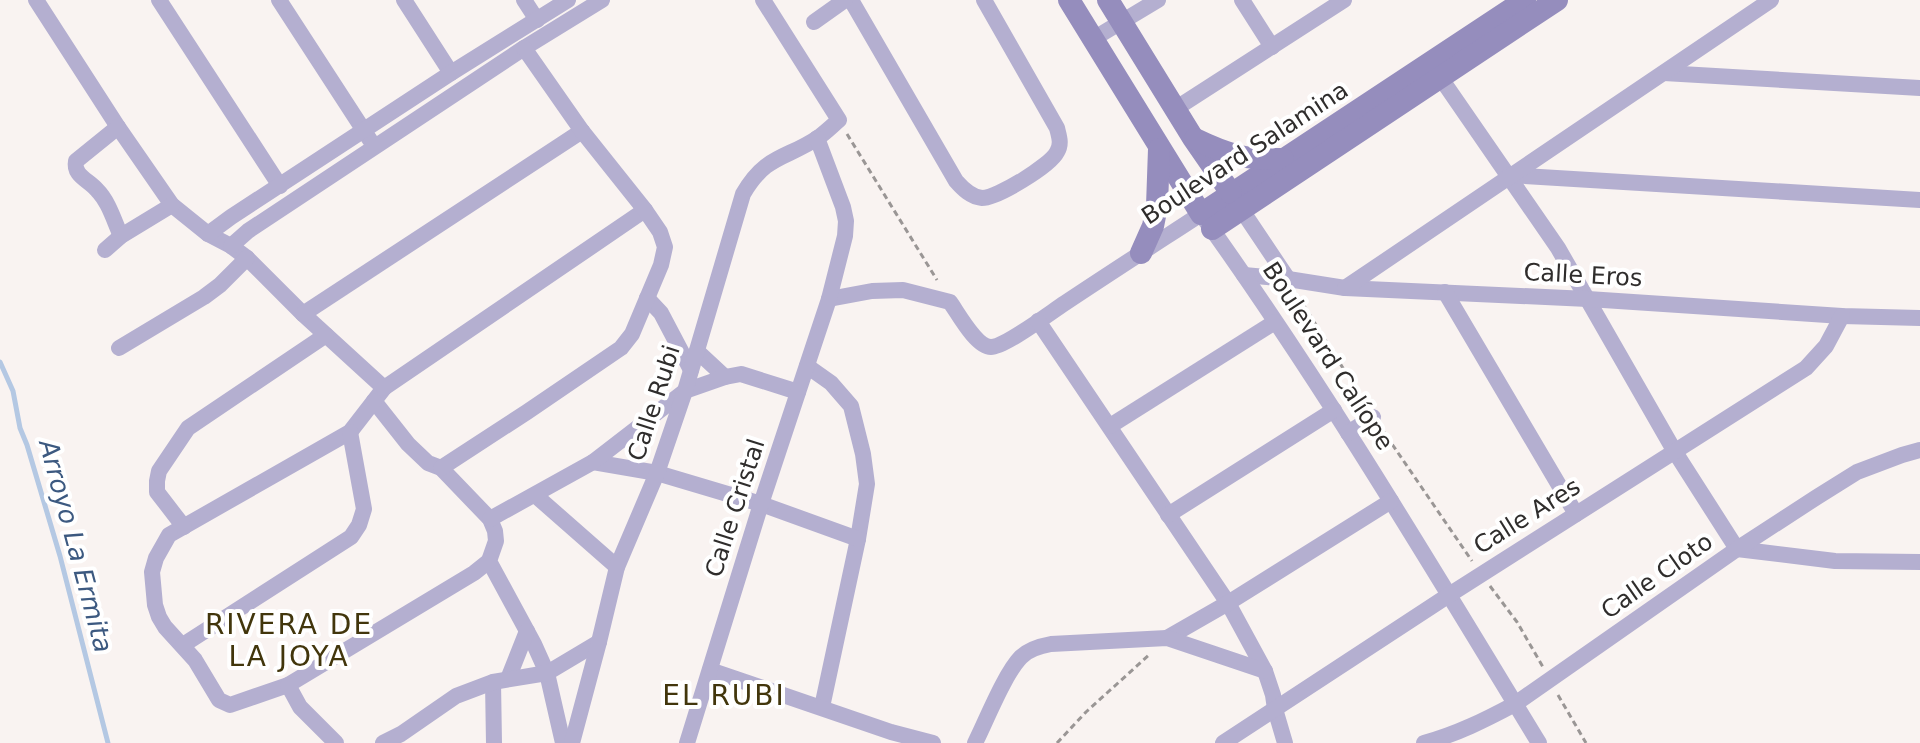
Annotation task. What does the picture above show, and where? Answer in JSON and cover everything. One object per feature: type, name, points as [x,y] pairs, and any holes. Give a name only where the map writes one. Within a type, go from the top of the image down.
[{"type":"street","points":[[36,0],[172,205],[208,234],[247,258],[326,335],[379,395],[408,444],[428,463],[441,468],[490,519],[495,531],[496,541],[489,561],[474,573],[288,685],[230,705],[219,700],[195,660],[165,627],[155,605],[152,572],[156,558],[177,531],[350,432],[379,395],[645,210]]},
{"type":"street","points":[[159,0],[280,186]]},
{"type":"street","points":[[279,0],[375,148]]},
{"type":"street","points":[[404,0],[451,73]]},
{"type":"street","points":[[524,0],[537,20]]},
{"type":"street","points":[[208,234],[451,73],[568,0]]},
{"type":"street","points":[[231,246],[248,231],[524,48],[602,0]]},
{"type":"street","points":[[763,0],[839,120]]},
{"type":"street","points":[[814,22],[845,0]]},
{"type":"street","points":[[851,0],[956,181],[967,193],[981,198],[997,194],[1049,163],[1057,152],[1060,140],[1057,128],[984,0]]},
{"type":"street","name":"Boulevard Calíope","points":[[1069,0],[1206,222],[1334,410],[1539,743]]},
{"type":"street","points":[[1108,0],[1193,138],[1288,279]]},
{"type":"street","points":[[1093,39],[1158,0]]},
{"type":"street","points":[[1242,0],[1272,47]]},
{"type":"street","points":[[1175,109],[1344,0]]},
{"type":"street","name":"Boulevard Salamina","points":[[1236,201],[1283,159],[1525,0]]},
{"type":"street","name":"Boulevard Salamina","points":[[950,302],[983,345],[992,347],[1002,344],[1141,253],[1206,222],[1440,77],[1557,0]]},
{"type":"street","points":[[1345,288],[1771,0]]},
{"type":"street","points":[[441,468],[621,348],[632,334],[661,265],[665,247],[660,232],[645,210],[582,131],[524,48]]},
{"type":"street","points":[[1664,73],[1920,88]]},
{"type":"street","points":[[1440,77],[1558,248],[1675,452],[1737,549],[1835,561],[1920,562]]},
{"type":"street","name":"Calle Rubi","points":[[572,743],[617,567],[657,473],[685,391],[743,194],[752,178],[765,165],[817,138],[839,120]]},
{"type":"street","points":[[118,127],[76,161],[74,168],[98,190],[121,236]]},
{"type":"street","points":[[303,314],[582,131]]},
{"type":"street","name":"Calle Cristal","points":[[687,743],[829,299],[845,236],[843,207],[817,138]]},
{"type":"street","points":[[1193,138],[1237,156],[1283,159]]},
{"type":"street","points":[[1141,253],[1153,226],[1157,206],[1159,148]]},
{"type":"street","points":[[1509,175],[1920,200]]},
{"type":"street","points":[[105,250],[121,236],[172,205]]},
{"type":"street","points":[[119,348],[204,297],[247,258]]},
{"type":"street","name":"Calle Eros","points":[[1244,275],[1345,288],[1920,318]]},
{"type":"street","points":[[829,299],[872,291],[903,290],[950,302]]},
{"type":"street","points":[[1445,292],[1576,514]]},
{"type":"street","points":[[647,298],[661,313],[691,370]]},
{"type":"street","name":"Calle Ares","points":[[1223,743],[1481,574],[1806,368],[1826,346],[1842,316]]},
{"type":"street","points":[[1038,321],[1228,603],[1265,671],[1285,743]]},
{"type":"street","points":[[1110,426],[1275,322]]},
{"type":"street","points":[[177,531],[157,492],[157,481],[159,471],[188,428],[326,335]]},
{"type":"street","points":[[697,351],[725,377]]},
{"type":"street","points":[[807,366],[831,383],[851,406],[867,484],[822,707]]},
{"type":"street","points":[[490,519],[593,462],[685,391],[741,374],[798,392]]},
{"type":"street","points":[[1168,515],[1334,410]]},
{"type":"street","points":[[1348,433],[1373,417]]},
{"type":"street","points":[[183,645],[351,537],[364,509],[350,432]]},
{"type":"street","name":"Calle Cloto","points":[[1424,743],[1459,732],[1515,704],[1737,549],[1857,472],[1920,450]]},
{"type":"street","points":[[593,462],[657,473],[761,504],[858,539]]},
{"type":"street","points":[[535,495],[617,567]]},
{"type":"street","points":[[1167,638],[1391,501]]},
{"type":"street","points":[[489,561],[547,673],[563,743]]},
{"type":"street","points":[[494,743],[501,681],[527,631]]},
{"type":"street","points":[[975,743],[1013,667],[1035,647],[1167,638],[1265,671]]},
{"type":"street","points":[[383,743],[456,696],[501,681],[547,673],[599,642]]},
{"type":"street","points":[[710,670],[822,707],[889,737],[933,743]]},
{"type":"street","points":[[288,685],[300,707],[336,743]]},
{"type":"path","points":[[839,120],[950,302]]},
{"type":"path","points":[[1288,279],[1373,417],[1531,643],[1586,743]]},
{"type":"path","points":[[1057,743],[1086,712],[1167,638]]},
{"type":"waterway","name":"Arroyo La Ermita","points":[[0,362],[13,391],[20,428],[60,556],[108,743]]},
{"type":"district","name":"RIVERA DE LA JOYA","points":[[289,640]]},
{"type":"district","name":"EL RUBI","points":[[724,695]]}]
